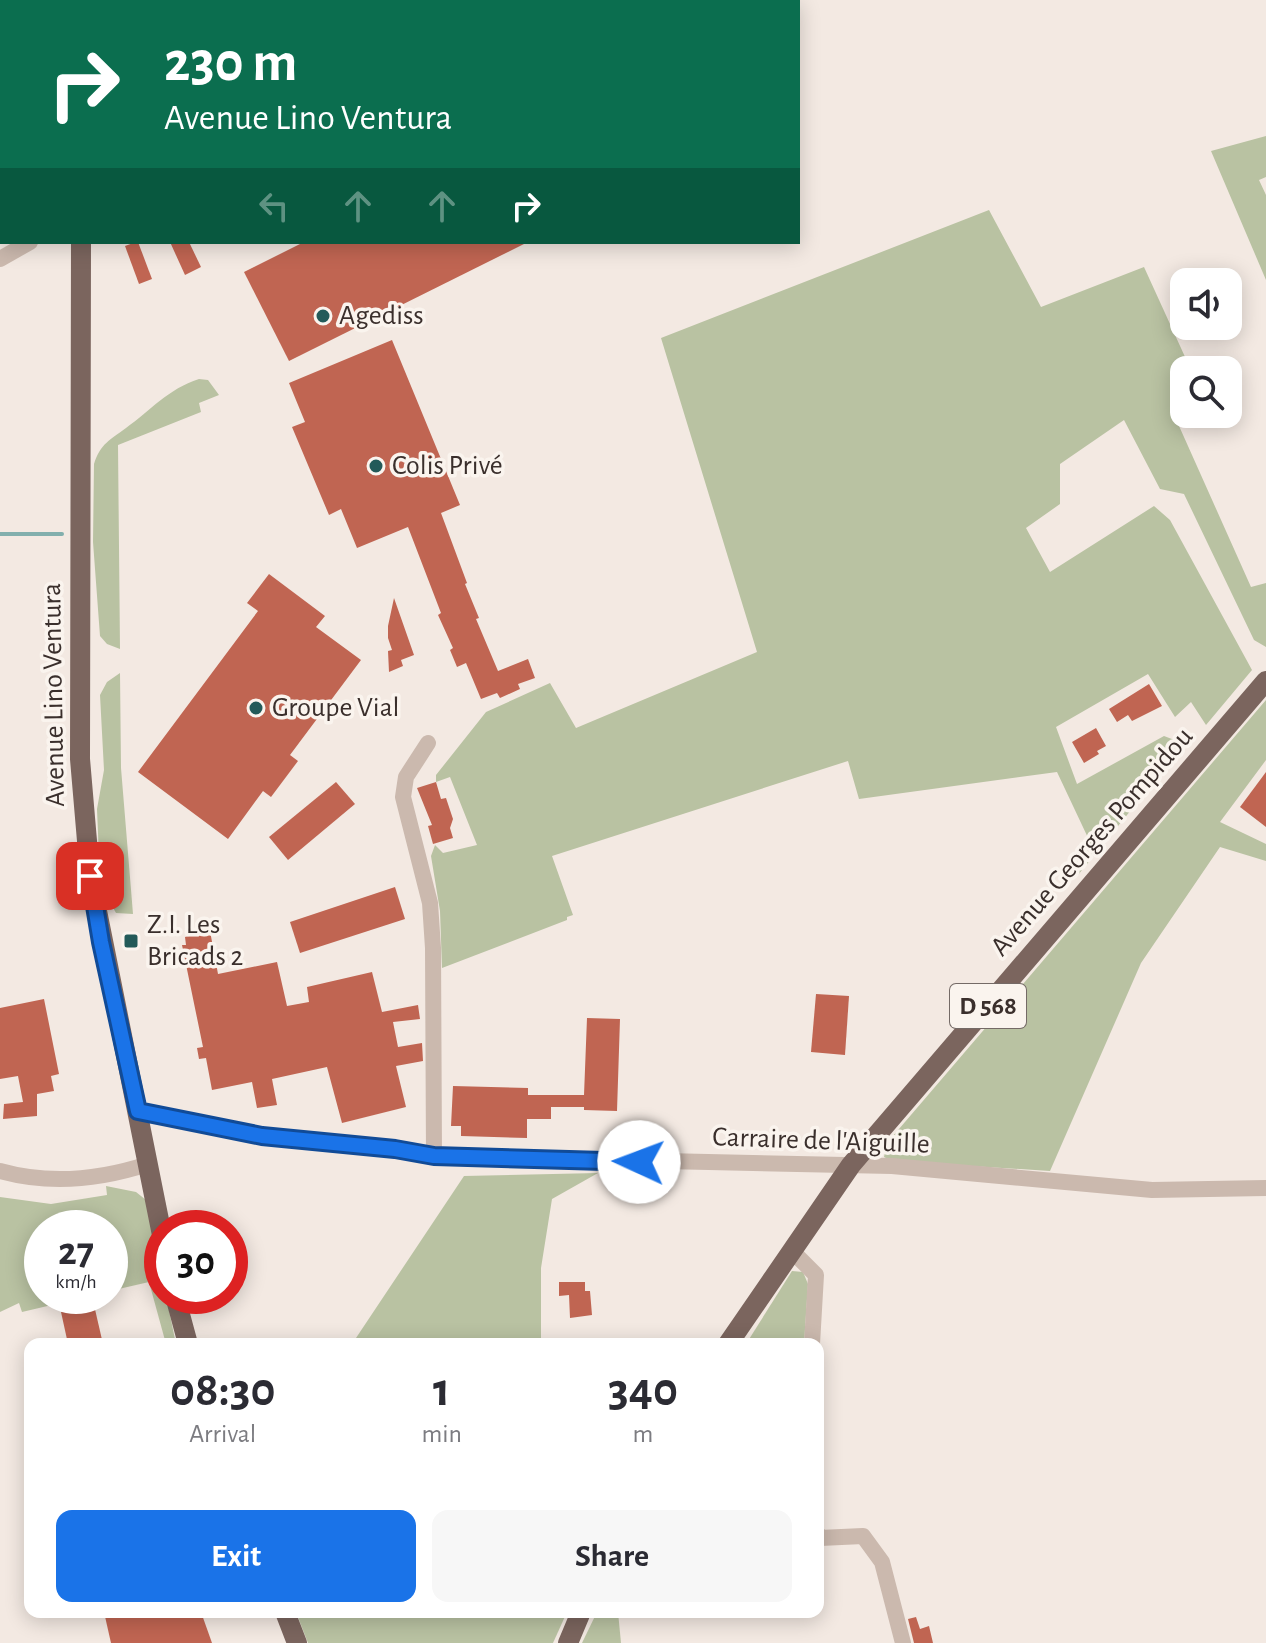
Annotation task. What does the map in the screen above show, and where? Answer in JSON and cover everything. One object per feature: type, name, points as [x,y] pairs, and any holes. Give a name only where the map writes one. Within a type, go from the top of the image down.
[{"type":"main road","name":"Avenue Lino Ventura","points":[[81,244],[80,759],[83,820],[101,942],[157,1210]]},
{"type":"main road","name":"Avenue Georges Pompidou","points":[[732,1338],[851,1165],[1266,681]]},
{"type":"main road","points":[[180,1314],[186,1338]]},
{"type":"main road","points":[[276,1618],[285,1643]]},
{"type":"main road","points":[[287,1618],[297,1643]]},
{"type":"main road","points":[[568,1643],[578,1618]]},
{"type":"street","points":[[0,259],[26,244]]},
{"type":"street","points":[[428,743],[403,787],[403,797],[430,903],[434,1156]]},
{"type":"street","name":"Carraire de l'Aiguille","points":[[138,1111],[262,1136],[395,1149],[434,1156],[892,1166],[1152,1190],[1266,1188]]},
{"type":"street","points":[[0,1171],[24,1178],[76,1180],[148,1164]]},
{"type":"street","points":[[792,1251],[816,1275],[812,1338]]},
{"type":"street","points":[[824,1538],[863,1536],[882,1562],[903,1643]]},
{"type":"green space","points":[[1266,136],[1266,177],[1259,180],[1266,195],[1266,280],[1211,151]]},
{"type":"green space","points":[[989,210],[1041,307],[1144,267],[1170,324],[1170,340],[1177,340],[1185,356],[1170,356],[1170,428],[1180,428],[1251,587],[1266,583],[1266,647],[1254,640],[1184,494],[1160,489],[1124,420],[1060,464],[1060,504],[1026,528],[1050,572],[1154,506],[1170,520],[1252,670],[1206,725],[1191,702],[1175,717],[1148,674],[1056,727],[1077,784],[1164,736],[1185,744],[1078,875],[1068,869],[1090,842],[1057,772],[859,799],[848,761],[552,856],[573,915],[442,968],[440,911],[431,856],[435,845],[443,853],[477,845],[450,777],[436,782],[436,775],[486,712],[550,683],[576,728],[757,652],[661,338]]},
{"type":"green space","points":[[199,379],[208,380],[219,395],[199,403],[201,412],[118,445],[120,649],[107,644],[100,636],[93,542],[94,464],[99,451],[111,439],[169,394]]},
{"type":"green space","points":[[120,673],[121,768],[133,914],[116,913],[110,902],[99,857],[97,809],[104,770],[100,695],[107,682]]},
{"type":"green space","points":[[1266,700],[1266,760],[1220,822],[1266,844],[1266,861],[1220,847],[1141,963],[1050,1171],[892,1161],[884,1157],[887,1143]]},
{"type":"green space","points":[[598,1173],[552,1199],[541,1268],[541,1338],[356,1338],[464,1176]]},
{"type":"green space","points":[[106,1186],[136,1192],[146,1200],[144,1283],[128,1287],[128,1210],[24,1210],[24,1312],[19,1303],[0,1312],[0,1197],[51,1204],[107,1195]]},
{"type":"green space","points":[[792,1271],[803,1272],[808,1284],[804,1338],[750,1338]]},
{"type":"green space","points":[[158,1314],[170,1314],[175,1338],[164,1338]]},
{"type":"green space","points":[[298,1618],[564,1618],[553,1643],[308,1643]]},
{"type":"green space","points":[[594,1618],[619,1618],[621,1643],[582,1643]]},
{"type":"building","points":[[139,244],[152,279],[139,284],[125,246]]},
{"type":"building","points":[[171,244],[190,244],[201,267],[185,275]]},
{"type":"building","name":"Agediss","points":[[300,244],[524,244],[289,361],[244,272]]},
{"type":"building","name":"Colis Privé","points":[[392,340],[460,505],[441,513],[479,618],[476,619],[498,671],[528,659],[535,678],[518,684],[520,689],[500,698],[497,693],[481,699],[466,663],[457,667],[450,650],[453,648],[438,615],[441,613],[408,527],[357,548],[341,509],[329,515],[292,427],[305,422],[289,383]]},
{"type":"building","name":"Groupe Vial","points":[[269,574],[325,616],[316,627],[361,660],[290,755],[298,761],[271,797],[263,791],[228,839],[138,772],[258,611],[247,603]]},
{"type":"building","points":[[394,598],[414,655],[401,660],[403,666],[389,672],[388,651],[392,650],[388,626]]},
{"type":"building","points":[[1149,684],[1162,706],[1132,721],[1128,715],[1117,722],[1109,709]]},
{"type":"building","points":[[1096,728],[1106,746],[1084,763],[1072,742]]},
{"type":"building","points":[[1266,772],[1266,827],[1240,807]]},
{"type":"building","points":[[336,782],[355,804],[288,860],[269,837]]},
{"type":"building","points":[[436,782],[441,799],[446,798],[453,819],[450,828],[453,838],[433,844],[428,826],[432,825],[417,788]]},
{"type":"building","points":[[395,887],[405,919],[300,953],[290,922]]},
{"type":"building","points":[[210,931],[218,974],[277,962],[287,1006],[309,1002],[307,987],[372,972],[382,1012],[418,1005],[420,1019],[393,1022],[398,1047],[422,1043],[423,1061],[396,1066],[406,1107],[342,1123],[327,1067],[272,1079],[277,1105],[257,1108],[252,1082],[212,1090],[206,1058],[199,1059],[197,1048],[203,1047],[182,945],[186,945],[185,937]]},
{"type":"building","points":[[816,994],[849,996],[845,1055],[811,1052]]},
{"type":"building","points":[[44,999],[59,1074],[51,1076],[54,1091],[37,1094],[37,1116],[3,1119],[4,1104],[23,1102],[18,1076],[0,1079],[0,1008]]},
{"type":"building","points":[[587,1018],[620,1019],[617,1111],[551,1107],[551,1119],[527,1119],[527,1138],[461,1136],[461,1126],[451,1126],[453,1086],[528,1088],[528,1095],[584,1095]]},
{"type":"building","points":[[559,1282],[585,1282],[585,1291],[590,1291],[592,1315],[570,1318],[569,1295],[559,1296]]},
{"type":"building","points":[[61,1314],[96,1314],[102,1338],[67,1338]]},
{"type":"building","points":[[916,1617],[920,1629],[929,1626],[933,1643],[914,1643],[908,1619]]},
{"type":"building","points":[[105,1618],[203,1618],[212,1643],[111,1643]]},
{"type":"waterway","points":[[0,534],[62,534]]},
{"type":"place","name":"Agediss","points":[[323,316]]},
{"type":"place","name":"Colis Privé","points":[[376,466]]},
{"type":"place","name":"Groupe Vial","points":[[256,708]]},
{"type":"place","name":"Z.I. Les Bricads 2","points":[[131,941]]},
{"type":"route","points":[[90,876],[101,942],[138,1111],[262,1136],[395,1149],[434,1156],[639,1162]]}]
